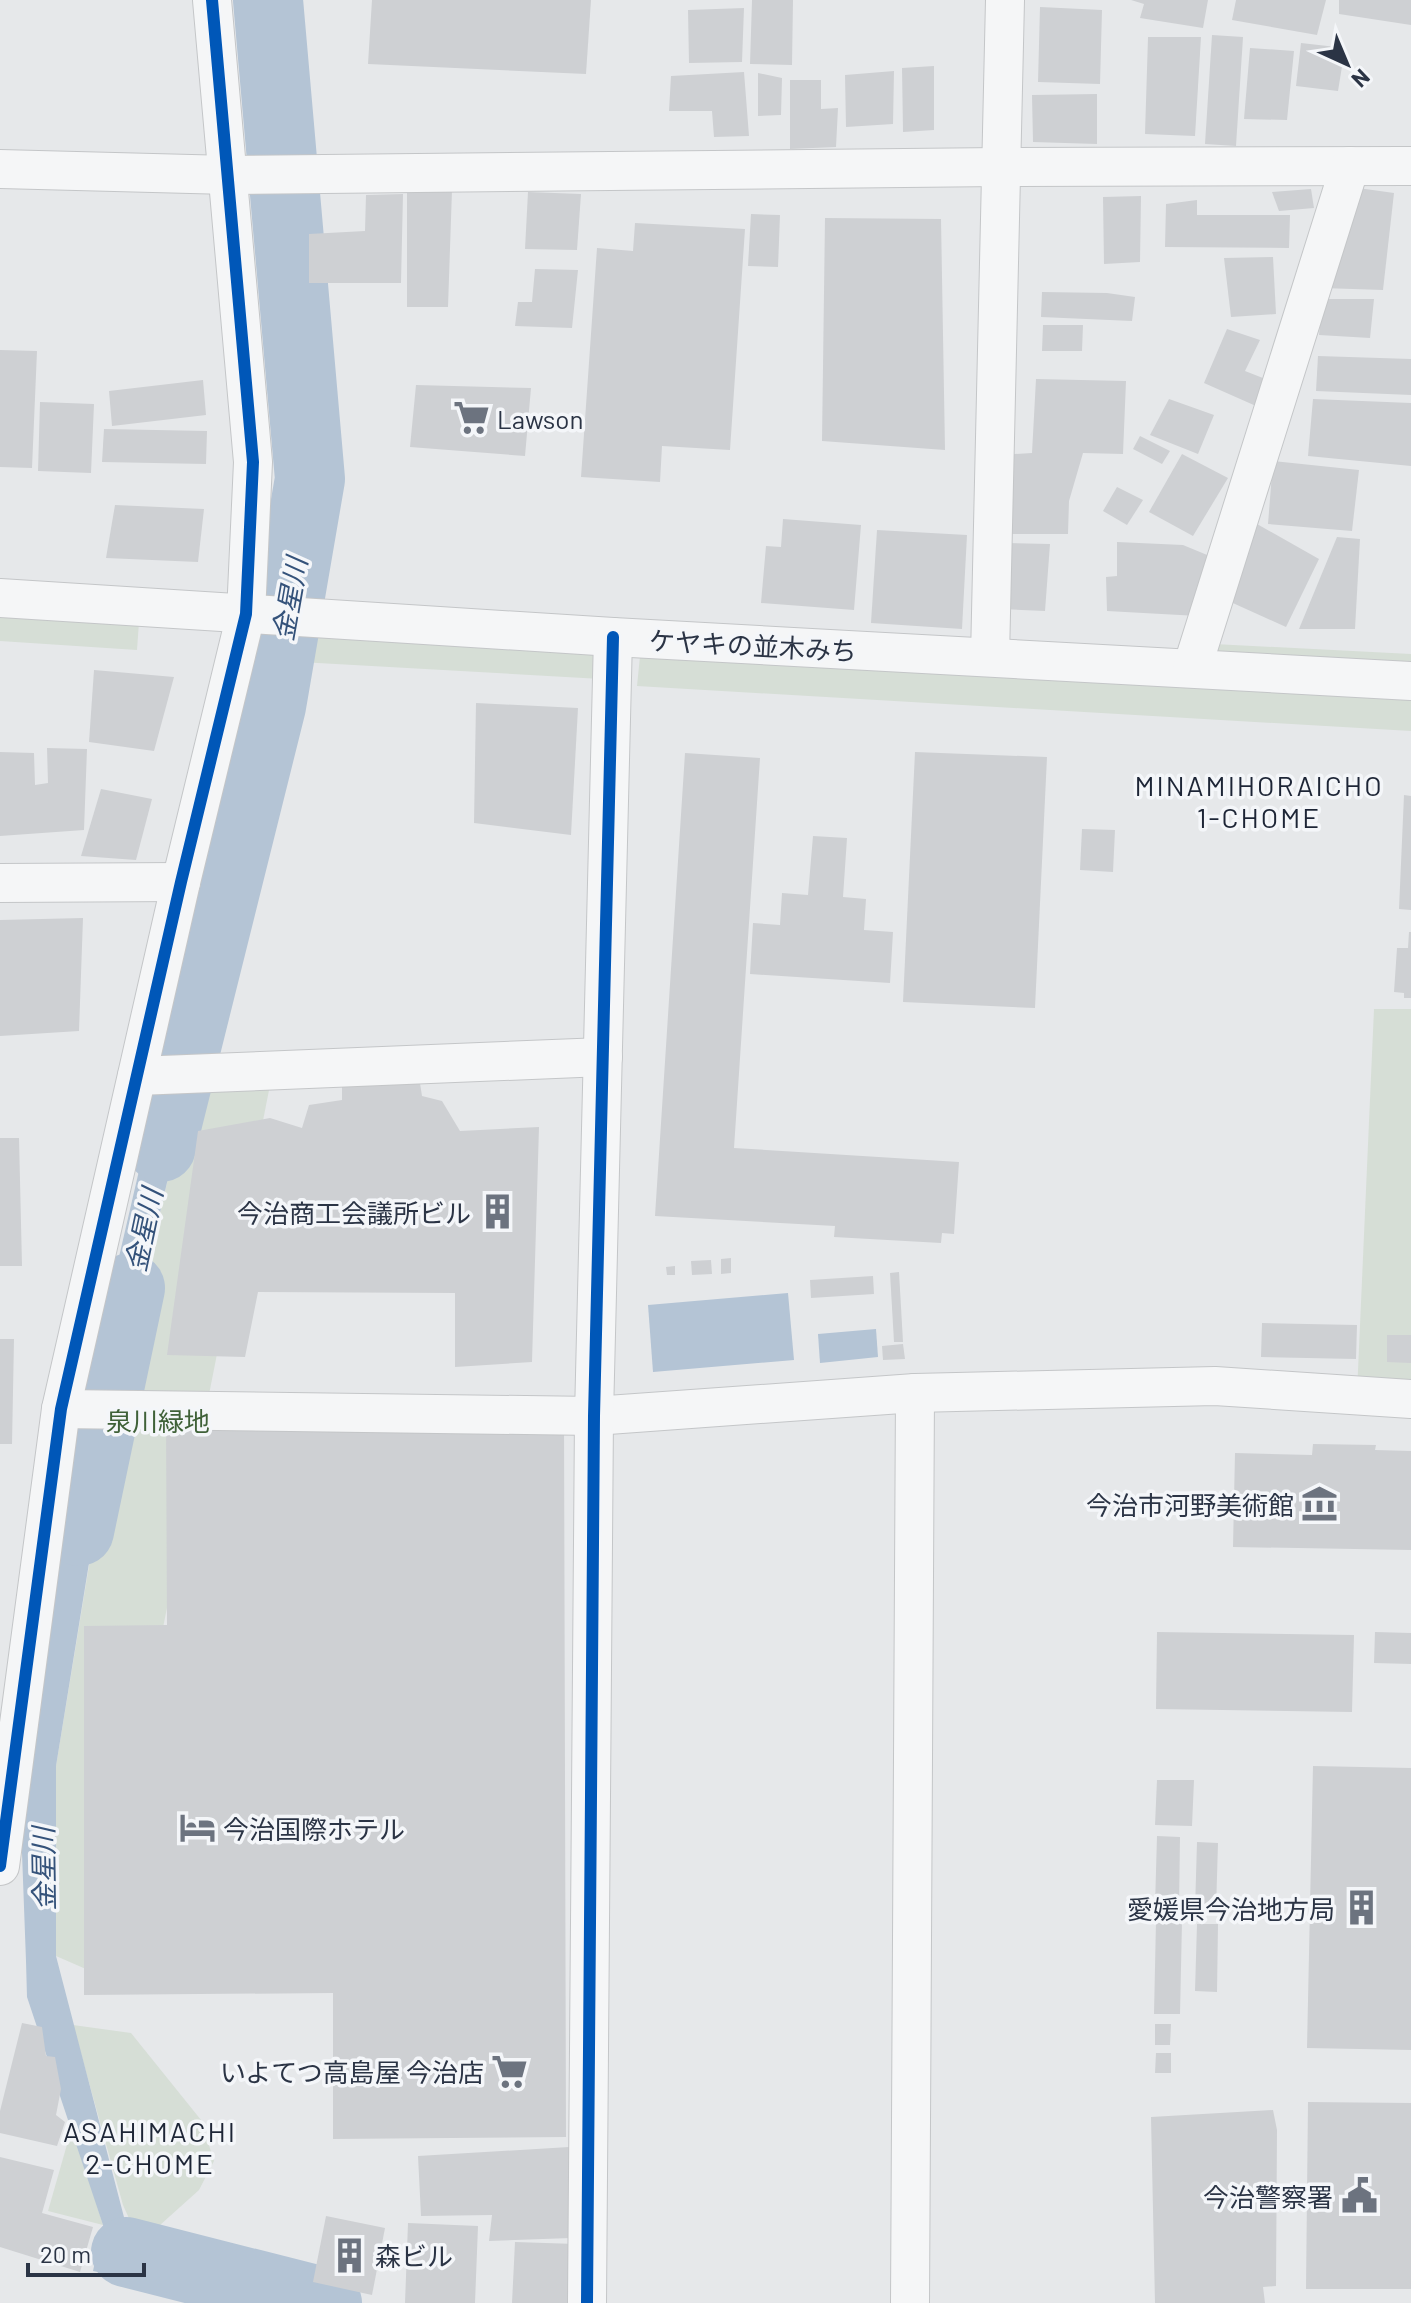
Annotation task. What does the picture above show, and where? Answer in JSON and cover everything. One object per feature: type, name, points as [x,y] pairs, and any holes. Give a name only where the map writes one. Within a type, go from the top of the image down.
[{"type":"street","points":[[0,1866],[61,1409],[181,882],[246,614],[253,462],[212,0]]},
{"type":"street","points":[[990,657],[1005,0]]},
{"type":"street","points":[[1192,668],[1350,166]]},
{"type":"street","points":[[0,169],[229,175],[1411,166]]},
{"type":"street","name":"ケヤキの並木みち","points":[[0,598],[613,637],[1411,681]]},
{"type":"street","points":[[587,2303],[594,1416],[613,637]]},
{"type":"street","points":[[0,883],[181,882]]},
{"type":"street","points":[[137,1076],[603,1057]]},
{"type":"street","points":[[61,1409],[594,1416],[915,1393],[1215,1386],[1411,1399]]},
{"type":"street","points":[[910,2303],[915,1393]]},
{"type":"green space","points":[[0,613],[139,622],[137,650],[0,641]]},
{"type":"green space","points":[[302,634],[603,652],[601,679],[300,662]]},
{"type":"green space","points":[[1214,644],[1411,654],[1411,673],[1202,662]]},
{"type":"green space","points":[[640,656],[1411,699],[1411,731],[637,686]]},
{"type":"green space","points":[[1374,1009],[1411,1009],[1411,1396],[1357,1393]]},
{"type":"green space","name":"泉川緑地","points":[[271,1080],[95,1973],[56,1956],[56,1766],[117,1396],[190,1085]]},
{"type":"green space","points":[[73,2025],[131,2033],[201,2120],[214,2161],[199,2190],[140,2243],[123,2205]]},
{"type":"green space","points":[[72,2127],[103,2225],[48,2211]]},
{"type":"water","points":[[190,1085],[120,1382],[90,1382],[157,1093]]},
{"type":"water","points":[[788,1293],[794,1360],[653,1372],[648,1305]]},
{"type":"water","points":[[876,1329],[878,1357],[820,1363],[818,1334]]},
{"type":"water","points":[[110,1434],[56,1766],[56,1956],[131,2244],[136,2249],[219,2266],[215,2285],[147,2271],[137,2280],[93,2271],[101,2234],[106,2234],[27,1997],[21,1826],[32,1695],[78,1436]]},
{"type":"building","points":[[372,0],[591,0],[586,74],[368,64]]},
{"type":"building","points":[[752,0],[793,0],[792,65],[750,64]]},
{"type":"building","points":[[1131,0],[1208,0],[1203,28],[1140,18],[1144,4]]},
{"type":"building","points":[[1236,0],[1326,0],[1317,35],[1232,20]]},
{"type":"building","points":[[1339,0],[1411,0],[1411,25],[1339,14]]},
{"type":"building","points":[[1040,7],[1102,10],[1100,84],[1038,82]]},
{"type":"building","points":[[744,8],[742,62],[689,63],[688,10]]},
{"type":"building","points":[[1212,35],[1243,37],[1236,146],[1205,144]]},
{"type":"building","points":[[1148,37],[1201,37],[1195,136],[1145,134]]},
{"type":"building","points":[[1301,43],[1345,48],[1338,91],[1296,86]]},
{"type":"building","points":[[1250,48],[1294,51],[1287,120],[1244,119]]},
{"type":"building","points":[[934,66],[934,130],[903,132],[902,68]]},
{"type":"building","points":[[894,71],[893,124],[846,127],[845,75]]},
{"type":"building","points":[[744,72],[749,136],[714,137],[712,111],[669,111],[671,76]]},
{"type":"building","points":[[758,73],[782,78],[781,115],[758,116]]},
{"type":"building","points":[[790,80],[821,80],[821,109],[838,108],[836,147],[790,149]]},
{"type":"building","points":[[1097,94],[1097,144],[1033,142],[1032,95]]},
{"type":"building","points":[[1351,187],[1394,193],[1383,290],[1322,288]]},
{"type":"building","points":[[1311,189],[1314,208],[1279,211],[1272,192]]},
{"type":"building","points":[[452,190],[448,307],[407,307],[407,192]]},
{"type":"building","points":[[528,192],[581,194],[577,250],[525,249]]},
{"type":"building","points":[[403,194],[401,283],[309,283],[309,234],[365,231],[366,195]]},
{"type":"building","points":[[1141,196],[1140,262],[1104,264],[1103,197]]},
{"type":"building","points":[[1197,200],[1197,215],[1290,215],[1289,248],[1165,247],[1166,204]]},
{"type":"building","points":[[751,214],[780,215],[778,267],[748,266]]},
{"type":"building","points":[[825,218],[941,219],[945,450],[822,441]]},
{"type":"building","points":[[635,223],[745,229],[730,450],[662,446],[660,482],[581,477],[597,248],[633,251]]},
{"type":"building","points":[[1273,257],[1276,314],[1231,317],[1224,258]]},
{"type":"building","points":[[535,269],[578,270],[572,328],[515,326],[518,302],[532,302]]},
{"type":"building","points":[[1042,292],[1107,293],[1135,297],[1132,321],[1041,317]]},
{"type":"building","points":[[1322,299],[1374,299],[1370,338],[1319,335]]},
{"type":"building","points":[[1043,325],[1083,325],[1082,351],[1042,351]]},
{"type":"building","points":[[1227,329],[1260,340],[1245,371],[1268,380],[1256,406],[1204,383]]},
{"type":"building","points":[[0,350],[37,351],[32,468],[0,467]]},
{"type":"building","points":[[1318,356],[1411,359],[1411,395],[1316,391]]},
{"type":"building","points":[[1036,379],[1126,381],[1123,454],[1083,453],[1069,501],[1068,534],[1010,534],[1014,454],[1032,453]]},
{"type":"building","points":[[203,380],[206,415],[112,426],[109,391]]},
{"type":"building","name":"Lawson","points":[[416,385],[531,388],[525,456],[410,447]]},
{"type":"building","points":[[1169,399],[1214,415],[1198,454],[1150,435]]},
{"type":"building","points":[[1313,399],[1411,403],[1411,466],[1308,456]]},
{"type":"building","points":[[40,402],[94,404],[91,473],[38,471]]},
{"type":"building","points":[[104,429],[207,431],[206,464],[102,462]]},
{"type":"building","points":[[1140,436],[1170,451],[1162,464],[1133,449]]},
{"type":"building","points":[[1182,454],[1228,478],[1193,536],[1149,512]]},
{"type":"building","points":[[1273,461],[1359,470],[1352,531],[1268,524]]},
{"type":"building","points":[[1117,487],[1143,500],[1127,525],[1103,511]]},
{"type":"building","points":[[115,505],[204,509],[198,562],[106,558]]},
{"type":"building","points":[[783,519],[861,525],[854,610],[761,603],[766,546],[781,547]]},
{"type":"building","points":[[1257,524],[1319,559],[1286,627],[1224,599]]},
{"type":"building","points":[[877,530],[967,535],[962,629],[871,623]]},
{"type":"building","points":[[1337,537],[1360,539],[1355,629],[1299,629]]},
{"type":"building","points":[[1117,542],[1183,545],[1212,557],[1198,616],[1107,611],[1106,577],[1117,576]]},
{"type":"building","points":[[1006,543],[1050,544],[1045,611],[1002,609]]},
{"type":"building","points":[[94,670],[174,677],[154,751],[89,742]]},
{"type":"building","points":[[476,703],[578,708],[571,835],[474,823]]},
{"type":"building","points":[[47,748],[87,749],[84,830],[0,836],[0,752],[34,753],[35,785],[48,783]]},
{"type":"building","points":[[915,752],[1047,757],[1035,1008],[903,1002]]},
{"type":"building","points":[[685,753],[760,758],[734,1148],[959,1162],[954,1234],[942,1233],[941,1243],[834,1237],[835,1226],[655,1216]]},
{"type":"building","points":[[101,789],[152,799],[136,860],[81,856]]},
{"type":"building","points":[[1404,795],[1411,796],[1411,910],[1399,909]]},
{"type":"building","points":[[1082,829],[1115,830],[1113,872],[1080,870]]},
{"type":"building","points":[[813,836],[847,838],[843,897],[866,899],[864,930],[893,932],[890,983],[750,974],[753,923],[780,925],[782,893],[808,895]]},
{"type":"building","points":[[83,918],[79,1031],[0,1036],[0,920]]},
{"type":"building","points":[[1409,932],[1411,998],[1404,998],[1404,993],[1394,992],[1397,948],[1408,948]]},
{"type":"building","points":[[342,1073],[419,1077],[422,1096],[442,1101],[460,1131],[539,1127],[532,1362],[455,1367],[455,1293],[258,1292],[245,1357],[167,1355],[198,1131],[270,1118],[302,1128],[309,1105],[342,1100]]},
{"type":"building","points":[[0,1138],[19,1138],[22,1266],[0,1266]]},
{"type":"building","points":[[731,1258],[731,1273],[721,1274],[721,1259]]},
{"type":"building","points":[[711,1260],[712,1274],[692,1275],[691,1261]]},
{"type":"building","points":[[675,1266],[675,1275],[667,1275],[666,1267]]},
{"type":"building","points":[[899,1272],[903,1342],[894,1342],[890,1273]]},
{"type":"building","points":[[873,1276],[874,1294],[811,1298],[810,1280]]},
{"type":"building","points":[[1262,1323],[1357,1325],[1356,1359],[1261,1357]]},
{"type":"building","points":[[1387,1335],[1411,1335],[1411,1363],[1387,1362]]},
{"type":"building","points":[[0,1339],[14,1339],[12,1444],[0,1444]]},
{"type":"building","points":[[903,1344],[905,1359],[883,1360],[882,1346]]},
{"type":"building","points":[[564,1417],[566,2137],[333,2139],[333,1993],[84,1995],[84,1626],[167,1625],[166,1419]]},
{"type":"building","points":[[1313,1444],[1376,1445],[1375,1450],[1411,1451],[1411,1550],[1233,1547],[1235,1453],[1312,1455]]},
{"type":"building","points":[[1157,1632],[1354,1635],[1352,1712],[1156,1709]]},
{"type":"building","points":[[1375,1632],[1411,1633],[1411,1664],[1374,1663]]},
{"type":"building","name":"愛媛県今治地方局","points":[[1313,1766],[1411,1768],[1411,2050],[1307,2048]]},
{"type":"building","points":[[1157,1780],[1194,1780],[1192,1826],[1155,1825]]},
{"type":"building","points":[[1157,1836],[1180,1837],[1179,1907],[1155,1906]]},
{"type":"building","points":[[1197,1842],[1218,1843],[1216,1910],[1195,1910]]},
{"type":"building","points":[[1156,1921],[1182,1921],[1180,2014],[1154,2014]]},
{"type":"building","points":[[1197,1924],[1218,1924],[1217,1992],[1195,1991]]},
{"type":"building","points":[[22,2023],[42,2027],[46,2056],[55,2057],[61,2089],[56,2115],[65,2122],[57,2146],[0,2133],[0,2111]]},
{"type":"building","points":[[1155,2024],[1171,2024],[1170,2045],[1155,2045]]},
{"type":"building","points":[[1156,2053],[1171,2053],[1171,2073],[1155,2073]]},
{"type":"building","name":"今治警察署","points":[[1308,2102],[1411,2103],[1411,2289],[1306,2289]]},
{"type":"building","points":[[1273,2110],[1277,2130],[1276,2286],[1263,2287],[1265,2303],[1155,2303],[1151,2117]]},
{"type":"building","points":[[569,2147],[571,2238],[489,2241],[492,2215],[421,2216],[418,2156]]},
{"type":"building","points":[[0,2157],[54,2170],[42,2213],[93,2227],[80,2272],[0,2247]]},
{"type":"building","name":"森ビル","points":[[326,2216],[385,2228],[372,2295],[313,2282]]},
{"type":"building","points":[[408,2223],[478,2226],[475,2303],[405,2303]]},
{"type":"building","points":[[515,2242],[576,2244],[573,2303],[512,2303]]},
{"type":"waterway","name":"金星川","points":[[161,1147],[271,706],[310,479],[268,0]]},
{"type":"waterway","name":"金星川","points":[[79,1531],[130,1288]]},
{"type":"waterway","name":"金星川","points":[[126,2252],[327,2303]]},
{"type":"cycle path","points":[[0,1866],[61,1409],[181,882],[246,614],[253,462],[212,0]]},
{"type":"cycle path","points":[[587,2303],[594,1416],[613,637]]},
{"type":"place","name":"Lawson","points":[[471,418]]},
{"type":"place","name":"今治商工会議所ビル","points":[[497,1212]]},
{"type":"place","name":"今治市河野美術館","points":[[1320,1504]]},
{"type":"place","name":"今治国際ホテル","points":[[197,1828]]},
{"type":"place","name":"愛媛県今治地方局","points":[[1361,1908]]},
{"type":"place","name":"いよてつ高島屋 今治店","points":[[510,2071]]},
{"type":"place","name":"今治警察署","points":[[1359,2196]]},
{"type":"place","name":"森ビル","points":[[349,2255]]},
{"type":"district","name":"MINAMIHORAICHO 1-CHOME","points":[[1259,801]]},
{"type":"district","name":"ASAHIMACHI 2-CHOME","points":[[150,2147]]}]
